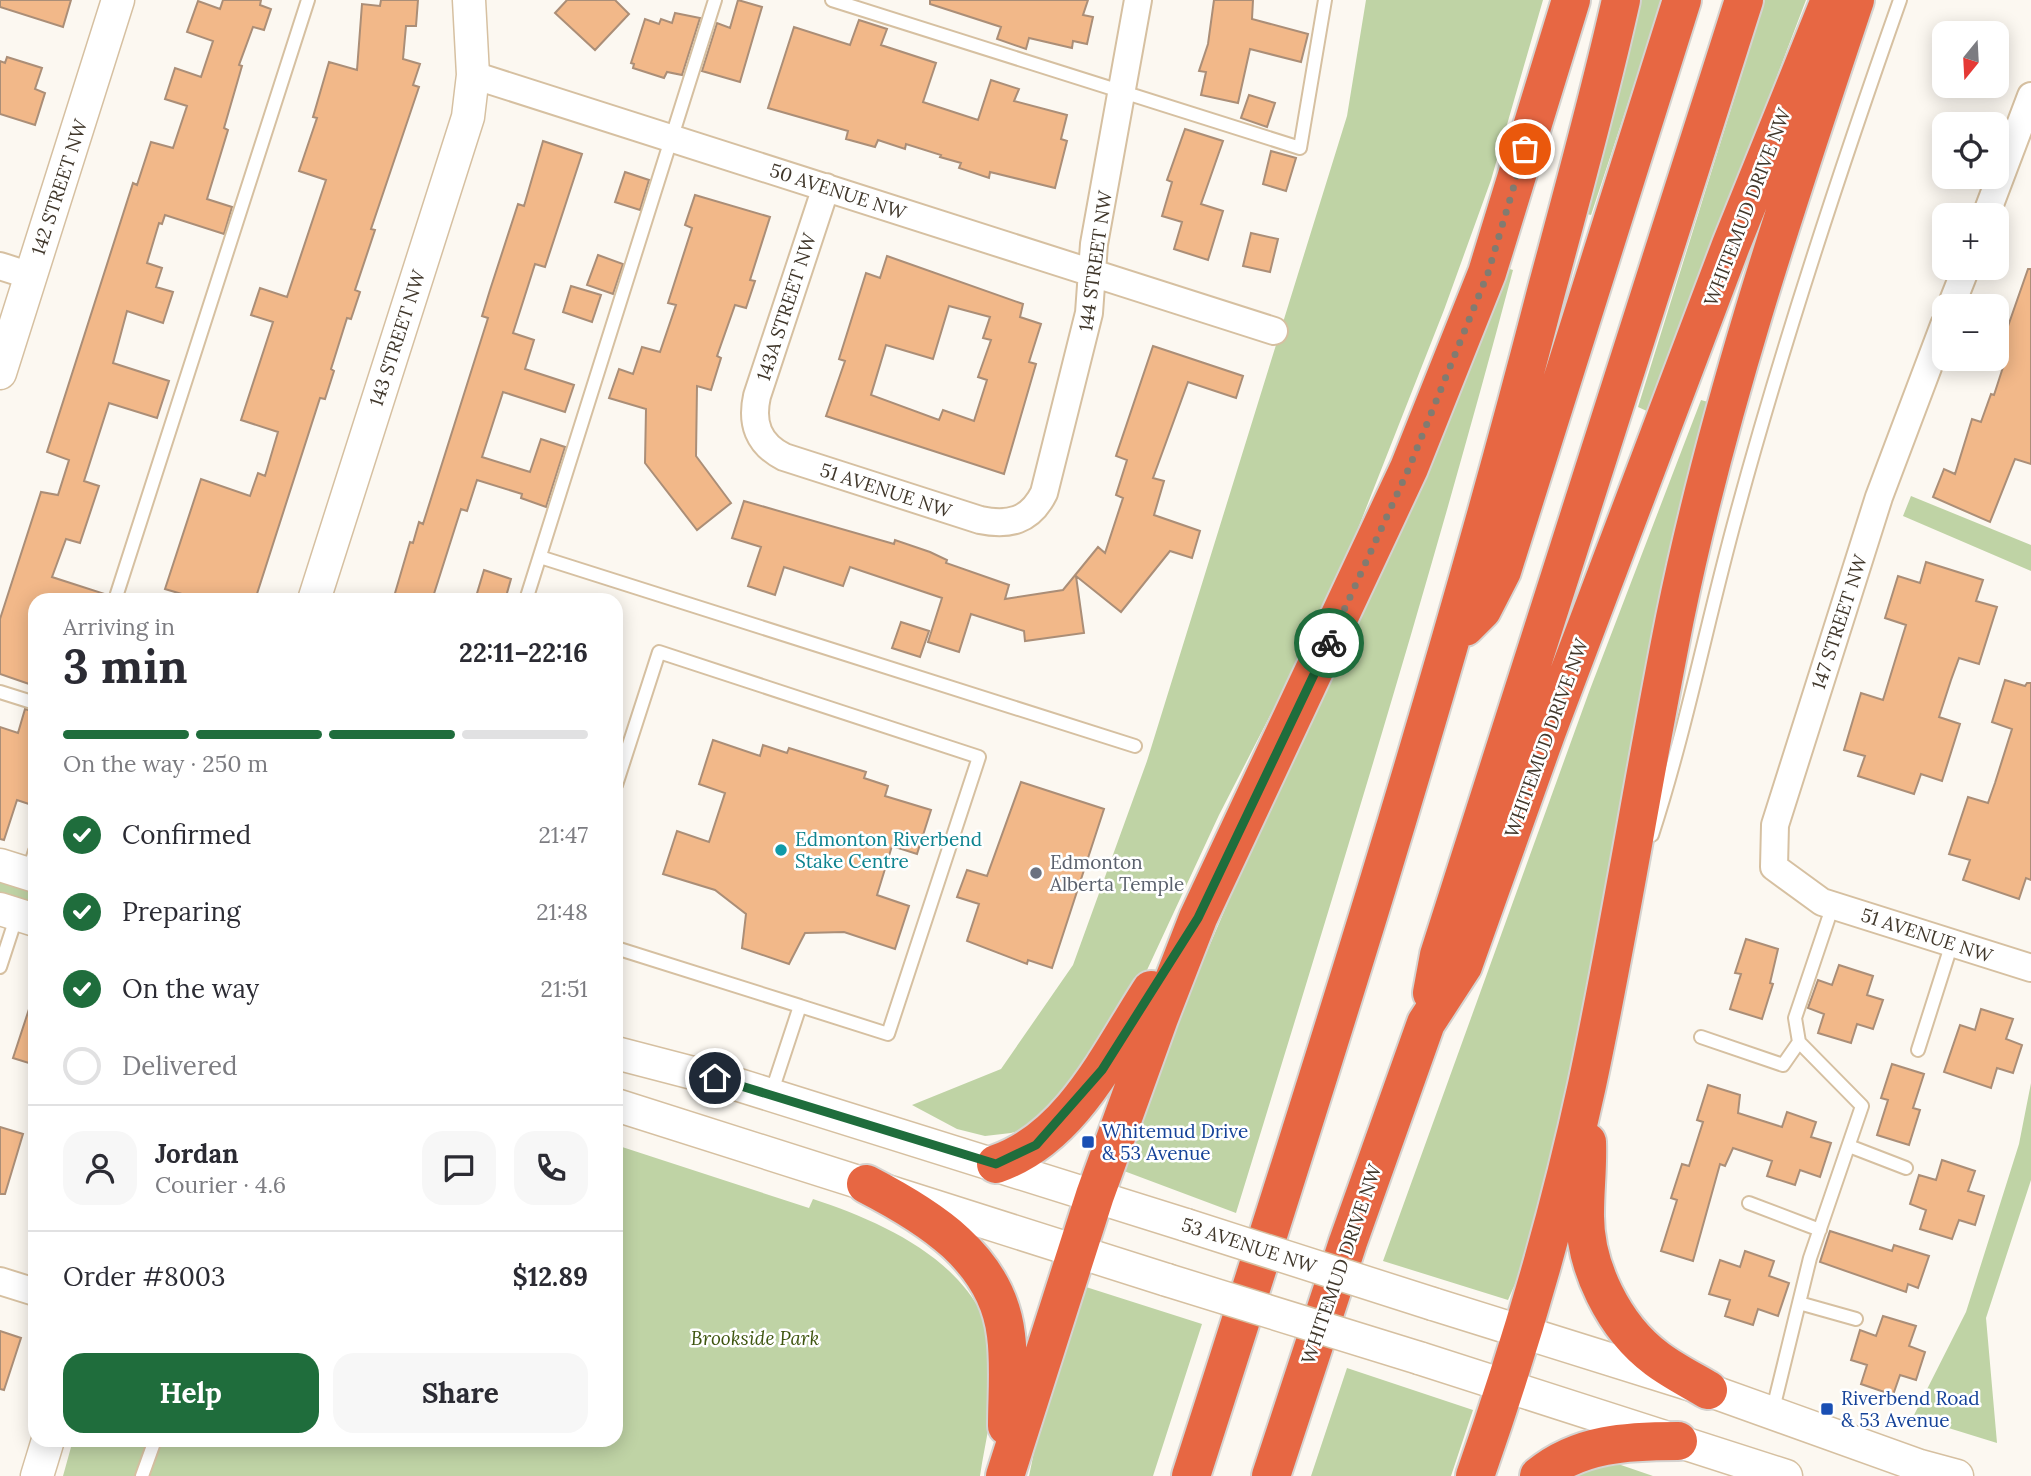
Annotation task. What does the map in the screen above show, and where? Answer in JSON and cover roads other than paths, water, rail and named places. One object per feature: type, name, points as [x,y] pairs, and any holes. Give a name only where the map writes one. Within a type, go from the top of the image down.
[{"type":"highway","points":[[1005,1476],[1095,1195],[1198,918],[1409,468],[1488,273],[1571,0]]},
{"type":"highway","points":[[1191,1476],[1312,1096],[1451,640],[1500,469],[1621,0]]},
{"type":"highway","points":[[1451,640],[1482,610],[1503,571],[1682,0]]},
{"type":"highway","points":[[1426,1023],[1439,955],[1744,0]]},
{"type":"highway","name":"WHITEMUD DRIVE NW","points":[[1271,1476],[1348,1242],[1426,1023],[1463,966],[1548,730],[1726,258],[1829,0]]},
{"type":"highway","points":[[1475,1476],[1523,1334],[1586,1087],[1676,617],[1706,482],[1782,217],[1856,0]]},
{"type":"highway","points":[[996,1164],[1036,1145],[1102,1070],[1198,918]]},
{"type":"highway","points":[[1586,1087],[1588,1181],[1585,1214],[1589,1252],[1607,1298],[1628,1331],[1656,1358],[1708,1390]]},
{"type":"highway","points":[[866,1184],[936,1223],[976,1264],[993,1295],[1006,1332],[1008,1355],[1005,1476]]},
{"type":"highway","points":[[1539,1476],[1554,1464],[1591,1449],[1631,1441],[1678,1441]]},
{"type":"street","name":"142 STREET NW","points":[[0,373],[118,0]]},
{"type":"street","points":[[470,0],[474,75]]},
{"type":"street","name":"144 STREET NW","points":[[1028,515],[1044,493],[1087,326],[1094,244],[1138,0]]},
{"type":"street","name":"50 AVENUE NW","points":[[474,75],[1274,331]]},
{"type":"street","name":"143 STREET NW","points":[[316,593],[462,137],[474,75]]},
{"type":"street","points":[[1991,203],[2031,96]]},
{"type":"street","name":"143A STREET NW","points":[[756,428],[757,396],[826,187]]},
{"type":"street","points":[[0,266],[31,276]]},
{"type":"street","name":"147 STREET NW","points":[[1827,904],[1774,867],[1774,825],[1879,497],[1932,357]]},
{"type":"street","name":"51 AVENUE NW","points":[[756,428],[766,445],[784,457],[980,520],[1005,523],[1028,515]]},
{"type":"street","name":"51 AVENUE NW","points":[[1827,904],[2031,968]]},
{"type":"street","name":"53 AVENUE NW","points":[[623,1055],[771,1095],[1095,1195],[1523,1334],[1708,1390],[1920,1466],[1957,1476]]},
{"type":"street","points":[[623,1107],[1507,1385],[1786,1476]]},
{"type":"street","points":[[0,1281],[28,1291]]},
{"type":"street","points":[[37,1476],[46,1447]]},
{"type":"lane","points":[[117,593],[308,0]]},
{"type":"lane","points":[[528,593],[715,0]]},
{"type":"lane","points":[[832,0],[1300,148],[1325,0]]},
{"type":"lane","points":[[1611,961],[1677,758],[1735,517],[1783,352],[1900,0]]},
{"type":"lane","points":[[540,557],[1135,746]]},
{"type":"lane","points":[[623,763],[659,652],[979,757],[888,1034],[623,950]]},
{"type":"lane","points":[[0,692],[28,701]]},
{"type":"lane","points":[[1772,1413],[1820,1230],[1862,1106],[1799,1042],[1795,1018],[1827,904]]},
{"type":"lane","points":[[0,967],[17,915]]},
{"type":"lane","points":[[1918,1050],[1952,943]]},
{"type":"lane","points":[[771,1095],[800,1006]]},
{"type":"lane","points":[[1701,1037],[1783,1065],[1799,1042]]},
{"type":"lane","points":[[1849,1146],[1906,1168]]},
{"type":"lane","points":[[1749,1203],[1820,1230]]},
{"type":"lane","points":[[1799,1303],[1856,1319]]},
{"type":"lane","points":[[142,1476],[152,1447]]},
{"type":"place","name":"Edmonton Riverbend Stake Centre","points":[[781,850]]},
{"type":"place","name":"Edmonton Alberta Temple","points":[[1036,873]]},
{"type":"place","name":"Whitemud Drive & 53 Avenue","points":[[1088,1142]]},
{"type":"place","name":"Riverbend Road & 53 Avenue","points":[[1827,1409]]},
{"type":"park label","name":"Brookside Park","points":[[755,1338]]}]
